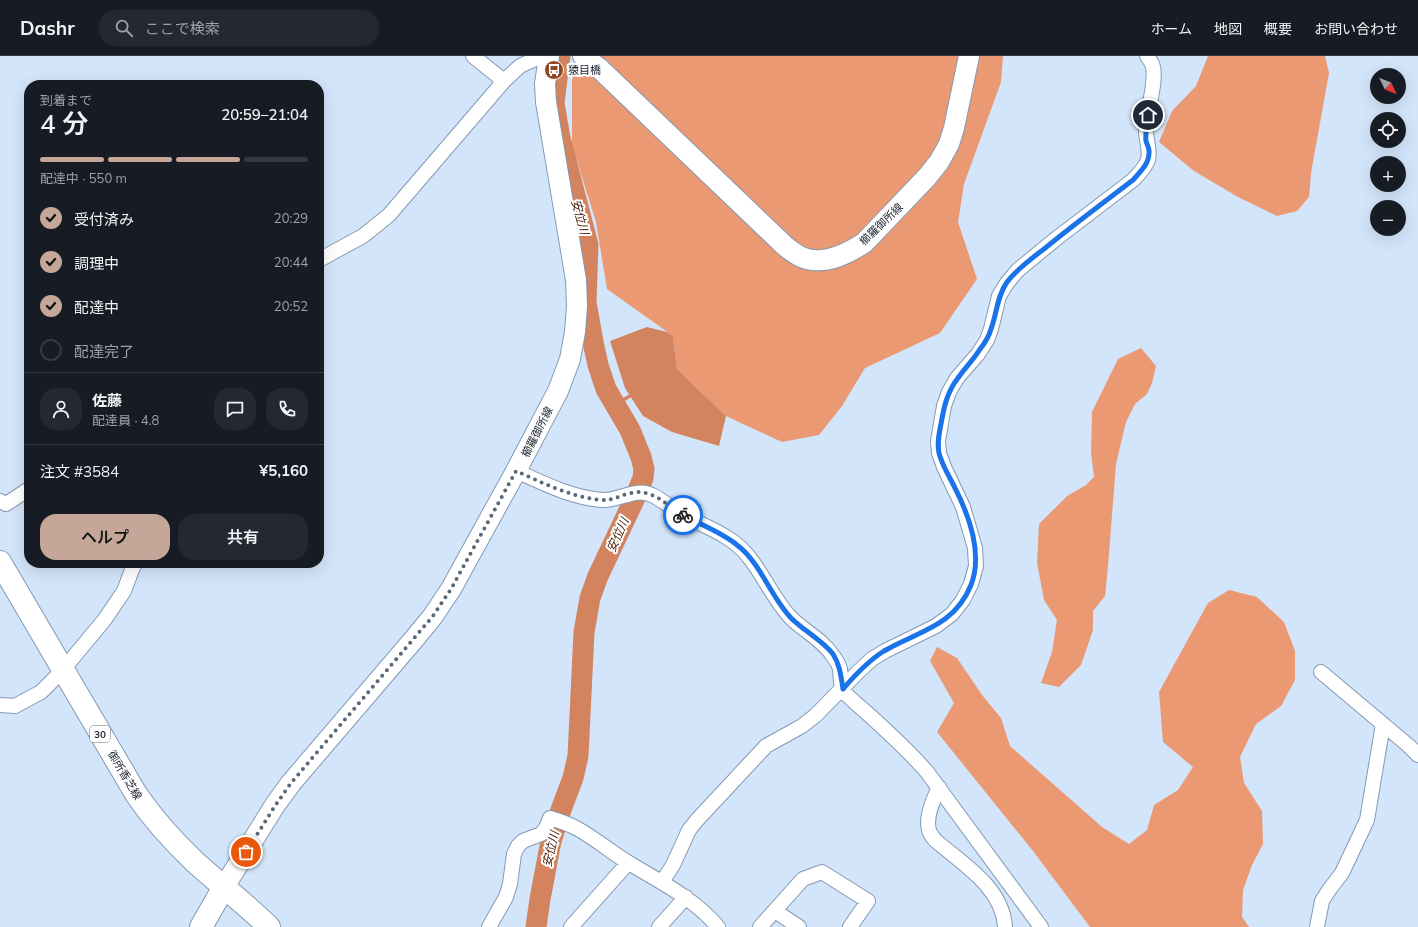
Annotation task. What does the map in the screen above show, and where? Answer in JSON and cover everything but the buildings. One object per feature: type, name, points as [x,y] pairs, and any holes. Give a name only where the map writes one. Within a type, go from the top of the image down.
[{"type":"main road","name":"櫛羅御所線","points":[[224,887],[291,783],[433,616],[451,589],[558,391],[570,359],[575,332],[577,306],[576,280],[546,102],[545,84],[549,56]]},
{"type":"main road","name":"櫛羅御所線","points":[[584,56],[600,69],[785,246],[806,259],[816,260],[829,259],[842,255],[852,251],[864,243],[927,177],[939,162],[949,144],[954,128],[969,56]]},
{"type":"main road","name":"御所香芝線","points":[[0,562],[33,617],[62,671],[136,794],[152,817],[174,841],[269,927]]},
{"type":"main road","points":[[201,927],[224,887]]},
{"type":"street","points":[[473,56],[504,81]]},
{"type":"street","points":[[324,257],[363,236],[389,215],[504,81],[520,66],[542,56]]},
{"type":"street","points":[[662,882],[673,865],[689,830],[766,746],[802,726],[816,715],[872,659],[936,626],[952,614],[963,600],[971,584],[976,566],[975,548],[963,507],[939,453],[938,441],[944,406],[949,392],[957,378],[978,354],[987,340],[999,296],[1007,283],[1018,270],[1056,238],[1133,180],[1142,171],[1150,152],[1146,140],[1146,128],[1153,78],[1153,64],[1147,56]]},
{"type":"street","points":[[516,471],[549,486],[584,498],[612,500],[631,493],[646,493],[654,495],[679,512],[729,539],[748,555],[777,601],[791,618],[826,647],[833,655],[839,667],[843,689],[913,756],[938,787],[1041,927]]},
{"type":"street","points":[[0,501],[6,504],[24,492]]},
{"type":"street","points":[[0,705],[15,706],[41,692],[62,671],[106,619],[124,591],[133,568]]},
{"type":"street","points":[[1321,672],[1418,755]]},
{"type":"street","points":[[1317,927],[1322,901],[1342,873],[1367,820],[1382,724]]},
{"type":"street","points":[[938,787],[930,810],[930,833],[936,842],[985,883],[1001,910],[1005,927]]},
{"type":"street","points":[[489,927],[506,897],[510,884],[514,854],[518,846],[524,841],[541,834],[546,828],[550,818],[579,829],[628,863],[662,882],[700,909],[718,927]]},
{"type":"street","points":[[571,927],[628,863]]},
{"type":"street","points":[[760,927],[804,879],[822,872],[868,901],[850,927]]},
{"type":"street","points":[[659,927],[686,898]]},
{"type":"street","points":[[775,911],[799,927]]},
{"type":"shaded area","points":[[579,56],[1003,56],[1001,82],[964,184],[958,222],[977,279],[940,333],[865,368],[842,406],[819,435],[782,442],[726,416],[677,369],[673,336],[607,289],[596,222],[572,145],[572,80]]},
{"type":"shaded area","points":[[1208,56],[1325,56],[1329,73],[1311,173],[1309,197],[1297,211],[1277,216],[1238,197],[1194,171],[1159,142],[1172,111],[1196,86]]},
{"type":"shaded area","points":[[647,327],[667,332],[673,336],[677,369],[726,416],[719,446],[672,432],[643,416],[625,388],[610,341]]},
{"type":"shaded area","points":[[1141,348],[1156,366],[1152,383],[1147,394],[1135,404],[1126,422],[1116,464],[1105,596],[1093,611],[1093,630],[1081,665],[1059,687],[1041,683],[1052,652],[1057,620],[1044,600],[1037,563],[1039,524],[1067,496],[1086,485],[1094,477],[1091,453],[1092,412],[1118,359]]},
{"type":"shaded area","points":[[1229,590],[1257,597],[1284,622],[1295,651],[1295,680],[1281,706],[1256,724],[1240,757],[1244,783],[1262,811],[1263,844],[1252,865],[1243,890],[1242,917],[1249,927],[1090,927],[1033,851],[937,732],[954,703],[930,661],[937,647],[957,658],[982,695],[1001,718],[1010,746],[1102,827],[1129,844],[1147,830],[1154,805],[1178,790],[1193,767],[1163,742],[1159,692],[1208,603]]},
{"type":"waterway","name":"安位川","points":[[536,927],[551,841],[573,778],[578,756],[584,632],[590,598],[598,576],[634,500],[643,478],[644,469],[641,457],[630,430],[606,389],[598,365],[593,342],[586,302],[588,245],[560,138],[554,103],[560,56]]},
{"type":"waterway","points":[[615,405],[633,394]]},
{"type":"way so far","points":[[246,852],[291,783],[433,616],[451,589],[516,471],[549,486],[584,498],[612,500],[631,493],[646,493],[654,495],[683,515]]},
{"type":"place","name":"猿目橋","points":[[554,70]]},
{"type":"route","points":[[683,515],[729,539],[738,545],[748,555],[777,601],[791,618],[826,647],[833,655],[839,667],[843,689],[872,659],[936,626],[952,614],[963,600],[971,584],[976,566],[975,548],[970,528],[963,507],[939,453],[938,441],[944,406],[949,392],[957,378],[978,354],[987,340],[999,296],[1007,283],[1018,270],[1070,227],[1133,180],[1142,171],[1150,152],[1146,140],[1148,115]]}]
